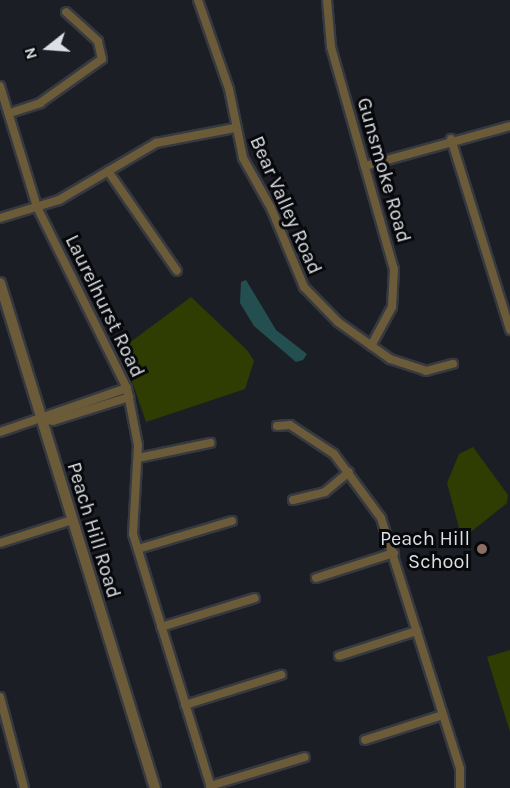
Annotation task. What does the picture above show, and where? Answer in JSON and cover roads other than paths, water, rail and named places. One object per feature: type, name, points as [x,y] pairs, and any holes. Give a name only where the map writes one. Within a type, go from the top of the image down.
[{"type":"street","name":"Bear Valley Road","points":[[198,0],[229,89],[235,128],[243,158],[271,208],[298,279],[320,305],[371,346],[415,369],[453,364]]},
{"type":"street","name":"Gunsmoke Road","points":[[327,0],[330,41],[396,285],[388,316],[371,346]]},
{"type":"street","points":[[10,112],[40,103],[102,59],[98,41],[66,12]]},
{"type":"street","name":"Laurelhurst Road","points":[[0,86],[38,207],[128,392],[138,458],[132,519],[138,549],[211,787]]},
{"type":"street","points":[[365,166],[451,139],[510,126]]},
{"type":"street","points":[[0,218],[38,207],[156,143],[235,128]]},
{"type":"street","points":[[451,139],[510,330]]},
{"type":"street","points":[[108,171],[177,271]]},
{"type":"street","name":"Peach Hill Road","points":[[0,283],[155,788]]},
{"type":"street","points":[[0,432],[128,392]]},
{"type":"street","points":[[277,426],[290,425],[309,435],[349,472],[377,510],[394,554],[460,768],[460,788]]},
{"type":"street","points":[[138,458],[210,443]]},
{"type":"street","points":[[293,500],[325,492],[349,472]]},
{"type":"street","points":[[0,543],[72,520]]},
{"type":"street","points":[[138,549],[232,521]]},
{"type":"street","points":[[316,578],[394,554]]},
{"type":"street","points":[[161,627],[255,598]]},
{"type":"street","points":[[339,656],[417,631]]},
{"type":"street","points":[[185,705],[281,675]]},
{"type":"street","points":[[0,697],[24,788]]},
{"type":"street","points":[[365,741],[443,715]]},
{"type":"street","points":[[211,787],[305,757]]},
{"type":"place","name":"Peach Hill School","points":[[482,549]]}]
